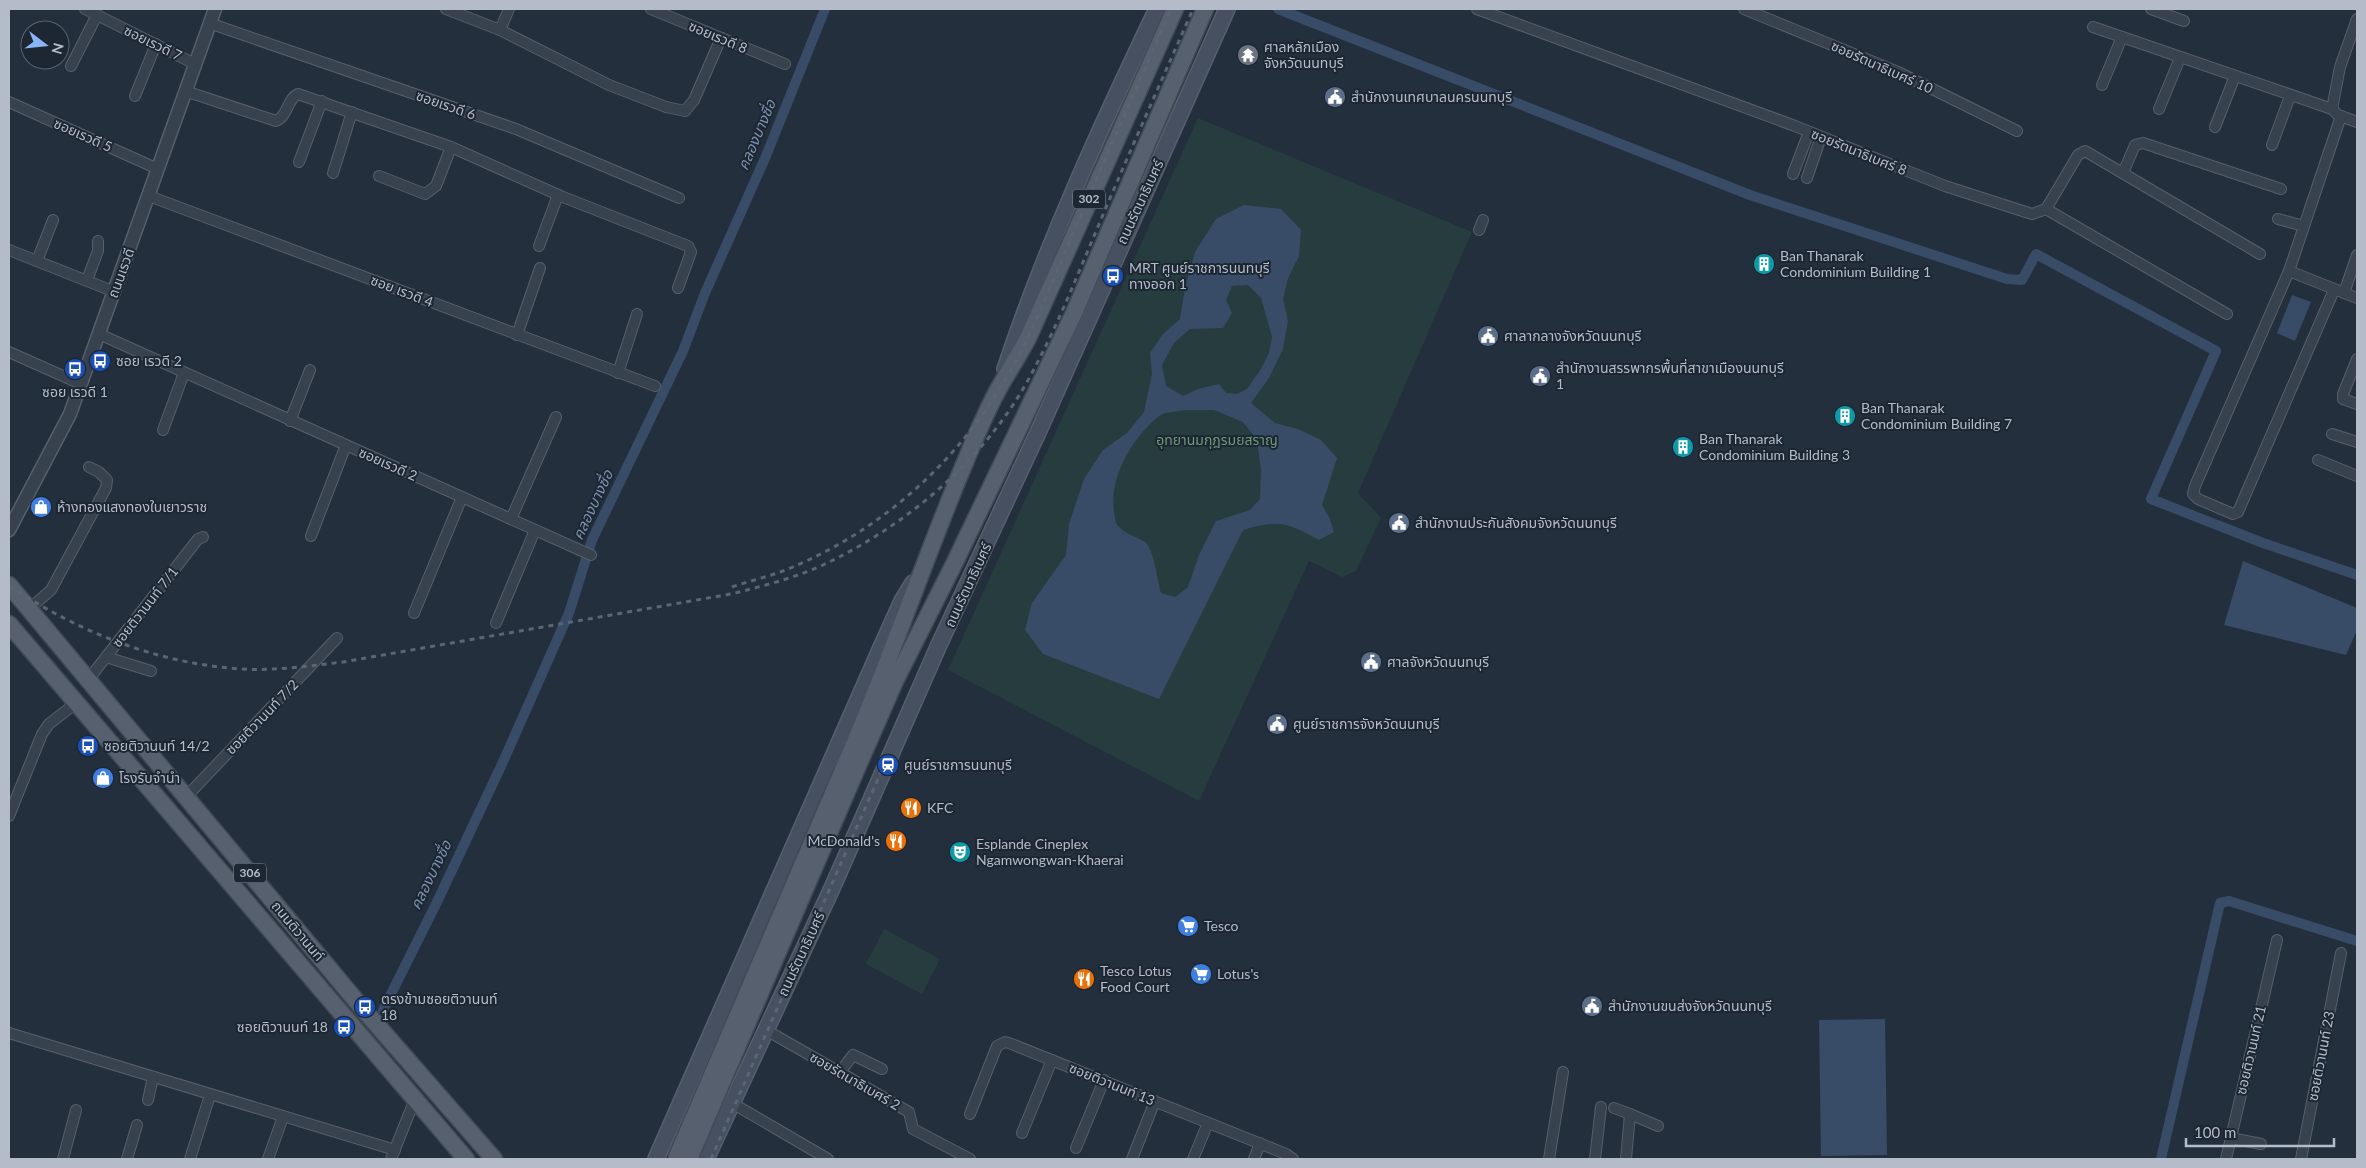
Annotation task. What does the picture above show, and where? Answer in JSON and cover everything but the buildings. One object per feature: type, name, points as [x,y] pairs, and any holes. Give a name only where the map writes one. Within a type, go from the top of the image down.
[{"type":"main road","name":"ถนนรัตนาธิเบศร์","points":[[689,1159],[848,773],[920,573],[964,466],[999,388],[1040,271],[1099,132],[1157,9]]},
{"type":"main road","name":"ถนนรัตนาธิเบศร์","points":[[999,388],[1011,372],[1029,336],[1175,9]]},
{"type":"main road","name":"ถนนรัตนาธิเบศร์","points":[[676,1159],[848,773],[955,562],[1074,313],[1206,9]]},
{"type":"main road","name":"ถนนรัตนาธิเบศร์","points":[[706,1159],[833,886],[944,634],[1040,428],[1227,9]]},
{"type":"main road","name":"ถนนรัตนาธิเบศร์","points":[[656,1159],[902,601],[920,573]]},
{"type":"main road","name":"ถนนติวานนท์","points":[[9,585],[363,1009],[494,1159]]},
{"type":"main road","name":"ถนนติวานนท์","points":[[9,624],[466,1159]]},
{"type":"main road","points":[[688,1085],[689,1108],[701,1118],[718,1118],[731,1104]]},
{"type":"street","name":"ซอยเรวดี 7","points":[[84,9],[195,64]]},
{"type":"street","name":"ถนนเรวดี","points":[[9,530],[70,414],[215,9]]},
{"type":"street","points":[[446,9],[500,30],[609,85],[666,108],[682,111],[689,108],[694,100],[721,38]]},
{"type":"street","points":[[500,30],[509,9]]},
{"type":"street","name":"ซอยเรวดี 8","points":[[651,9],[785,64]]},
{"type":"street","name":"ซอยรัตนาธิเบศร์ 8","points":[[1477,9],[1809,132],[1945,186],[2032,214],[2046,208]]},
{"type":"street","name":"ซอยรัตนาธิเบศร์ 10","points":[[1744,9],[1898,72],[2017,131]]},
{"type":"street","points":[[2151,9],[2184,21]]},
{"type":"street","points":[[71,66],[97,15]]},
{"type":"street","points":[[2332,109],[2340,67],[2357,19]]},
{"type":"street","name":"ซอยเรวดี 6","points":[[209,23],[516,130],[679,198]]},
{"type":"street","points":[[2093,28],[2332,109],[2341,116],[2357,122]]},
{"type":"street","points":[[2102,85],[2122,37]]},
{"type":"street","points":[[135,96],[156,44]]},
{"type":"street","points":[[2159,109],[2180,58]]},
{"type":"street","points":[[2215,127],[2235,76]]},
{"type":"street","points":[[185,91],[276,121],[281,118],[295,95],[298,94],[451,147],[558,195],[688,246],[691,252],[678,288]]},
{"type":"street","points":[[2272,145],[2290,96]]},
{"type":"street","points":[[299,162],[322,101]]},
{"type":"street","name":"ซอยเรวดี 5","points":[[9,102],[158,169]]},
{"type":"street","points":[[332,173],[352,112]]},
{"type":"street","points":[[2341,116],[2289,271],[2195,486],[2193,494],[2198,499],[2233,514],[2238,512],[2357,255]]},
{"type":"street","points":[[1793,174],[1809,132]]},
{"type":"street","points":[[1807,178],[1821,137]]},
{"type":"street","points":[[2123,173],[2135,145],[2142,143],[2281,189]]},
{"type":"street","points":[[379,176],[425,194],[436,186],[451,147]]},
{"type":"street","points":[[2227,314],[2046,208],[2078,155],[2086,151],[2260,254]]},
{"type":"street","points":[[539,246],[558,195]]},
{"type":"street","name":"ซอย เรวดี 4","points":[[148,196],[655,386]]},
{"type":"street","points":[[2278,219],[2304,226]]},
{"type":"street","points":[[37,261],[53,220]]},
{"type":"street","points":[[1479,230],[1483,220]]},
{"type":"street","points":[[87,280],[98,251],[98,241]]},
{"type":"street","points":[[9,250],[115,292]]},
{"type":"street","points":[[517,334],[540,268]]},
{"type":"street","points":[[2289,271],[2357,298]]},
{"type":"street","points":[[618,373],[637,314]]},
{"type":"street","name":"ซอยเรวดี 2","points":[[99,334],[591,555]]},
{"type":"street","points":[[9,352],[81,384]]},
{"type":"street","points":[[2357,359],[2343,394],[2343,399],[2357,404]]},
{"type":"street","points":[[290,421],[310,370]]},
{"type":"street","points":[[163,430],[184,373]]},
{"type":"street","points":[[511,519],[556,417]]},
{"type":"street","points":[[2332,434],[2357,442]]},
{"type":"street","points":[[311,536],[346,445]]},
{"type":"street","points":[[2318,460],[2357,476]]},
{"type":"street","points":[[29,609],[51,590],[106,488],[107,480],[99,472],[89,467]]},
{"type":"street","points":[[414,613],[462,497]]},
{"type":"street","points":[[496,622],[535,530]]},
{"type":"street","name":"ซอยติวานนท์ 7/1","points":[[88,680],[198,539],[203,537]]},
{"type":"street","name":"ซอยติวานนท์ 7/2","points":[[186,797],[337,638]]},
{"type":"street","points":[[106,657],[150,671]]},
{"type":"street","points":[[9,816],[42,734],[49,724],[76,703]]},
{"type":"street","name":"ซอยติวานนท์ 21","points":[[2226,1159],[2277,940]]},
{"type":"street","name":"ซอยติวานนท์ 23","points":[[2301,1159],[2341,953]]},
{"type":"street","name":"ซอยรัตนาธิเบศร์ 2","points":[[766,1030],[909,1112],[913,1129],[970,1159]]},
{"type":"street","points":[[9,1033],[282,1117],[393,1155],[415,1099]]},
{"type":"street","name":"ซอยติวานนท์ 13","points":[[970,1114],[997,1046],[1009,1042],[1260,1143],[1291,1156],[1293,1159]]},
{"type":"street","points":[[840,1072],[853,1055],[882,1070]]},
{"type":"street","points":[[1022,1133],[1052,1060]]},
{"type":"street","points":[[1549,1159],[1563,1072]]},
{"type":"street","points":[[148,1100],[153,1077]]},
{"type":"street","points":[[1076,1148],[1104,1080]]},
{"type":"street","points":[[190,1159],[210,1095]]},
{"type":"street","points":[[1132,1159],[1155,1101]]},
{"type":"street","points":[[731,1104],[828,1159]]},
{"type":"street","points":[[1595,1159],[1601,1107]]},
{"type":"street","points":[[1614,1108],[1658,1126]]},
{"type":"street","points":[[63,1159],[76,1110]]},
{"type":"street","points":[[1626,1159],[1630,1114]]},
{"type":"street","points":[[268,1159],[282,1117]]},
{"type":"street","points":[[1194,1159],[1208,1123]]},
{"type":"street","points":[[128,1159],[137,1125]]},
{"type":"street","points":[[2231,1138],[2261,1144]]},
{"type":"street","points":[[1254,1159],[1260,1143]]},
{"type":"green space","name":"อุทยานมกุฎรมยสราญ","points":[[1198,118],[1472,232],[1358,493],[1381,518],[1356,571],[1342,577],[1309,561],[1199,801],[948,670]]},
{"type":"green space","points":[[884,929],[940,959],[922,994],[866,964]]},
{"type":"water","points":[[1244,205],[1281,209],[1301,230],[1299,256],[1288,278],[1283,299],[1288,321],[1283,349],[1269,378],[1251,403],[1275,423],[1298,429],[1321,440],[1337,458],[1322,505],[1329,517],[1334,532],[1319,540],[1291,526],[1282,524],[1265,525],[1243,530],[1159,699],[1043,654],[1025,630],[1032,603],[1066,555],[1069,524],[1084,479],[1103,450],[1127,433],[1144,412],[1152,374],[1150,353],[1163,334],[1180,319],[1185,288],[1195,252],[1216,219]],"holes":[[[1248,285],[1261,298],[1272,337],[1269,353],[1261,369],[1247,389],[1237,394],[1226,393],[1219,384],[1198,389],[1183,396],[1166,386],[1162,365],[1174,343],[1190,329],[1223,328],[1232,313],[1226,300],[1232,286]],[[1185,410],[1214,410],[1243,422],[1257,440],[1261,470],[1260,499],[1250,510],[1216,521],[1199,555],[1188,587],[1175,597],[1161,593],[1151,551],[1145,542],[1122,530],[1116,523],[1113,499],[1115,485],[1124,459],[1140,435],[1162,414]]]},
{"type":"water","points":[[2292,295],[2311,302],[2295,341],[2277,333]]},
{"type":"water","points":[[2243,561],[2357,608],[2357,630],[2346,655],[2224,625]]},
{"type":"water","points":[[1885,1019],[1887,1155],[1821,1156],[1819,1020]]},
{"type":"waterway","name":"คลองบางซื่อ","points":[[383,1010],[437,902],[502,764],[569,613],[592,540],[683,351],[705,293],[766,156],[825,9]]},
{"type":"waterway","points":[[1278,9],[1750,195],[2007,279],[2022,280],[2036,254],[2216,351],[2151,499],[2263,543],[2357,575]]},
{"type":"waterway","points":[[2161,1159],[2220,903],[2229,901],[2357,941]]},
{"type":"railway","points":[[732,587],[783,571],[855,535],[888,512],[918,487],[946,459],[972,428],[995,396],[1016,361],[1033,327],[1171,9]]},
{"type":"railway","points":[[9,586],[63,618],[91,631],[148,652],[209,666],[266,669],[343,662],[731,594],[791,578],[825,564],[888,528],[945,483],[971,458],[995,430],[1016,400],[1043,352],[1059,317],[1193,9]]},
{"type":"railway","points":[[711,1159],[885,763]]},
{"type":"place","name":"ศาลหลักเมือง จังหวัดนนทบุรี","points":[[1248,55]]},
{"type":"place","name":"สำนักงานเทศบาลนครนนทบุรี","points":[[1335,97]]},
{"type":"place","name":"Ban Thanarak Condominium Building 1","points":[[1764,264]]},
{"type":"place","name":"MRT ศูนย์ราชการนนทบุรี ทางออก 1","points":[[1113,276]]},
{"type":"place","name":"ศาลากลางจังหวัดนนทบุรี","points":[[1488,336]]},
{"type":"place","name":"ซอย เรวดี 2","points":[[100,361]]},
{"type":"place","name":"ซอย เรวดี 1","points":[[75,369]]},
{"type":"place","name":"สำนักงานสรรพากรพื้นที่สาขาเมืองนนทบุรี 1","points":[[1540,376]]},
{"type":"place","name":"Ban Thanarak Condominium Building 7","points":[[1845,416]]},
{"type":"place","name":"Ban Thanarak Condominium Building 3","points":[[1683,447]]},
{"type":"place","name":"ห้างทองแสงทองใบเยาวราช","points":[[41,507]]},
{"type":"place","name":"สำนักงานประกันสังคมจังหวัดนนทบุรี","points":[[1399,523]]},
{"type":"place","name":"ศาลจังหวัดนนทบุรี","points":[[1371,662]]},
{"type":"place","name":"ศูนย์ราชการจังหวัดนนทบุรี","points":[[1277,724]]},
{"type":"place","name":"ซอยติวานนท์ 14/2","points":[[88,746]]},
{"type":"place","name":"ศูนย์ราชการนนทบุรี","points":[[888,765]]},
{"type":"place","name":"โรงรับจำนำ","points":[[103,778]]},
{"type":"place","name":"KFC","points":[[911,808]]},
{"type":"place","name":"McDonald's","points":[[896,841]]},
{"type":"place","name":"Esplande Cineplex Ngamwongwan-Khaerai","points":[[960,852]]},
{"type":"place","name":"Tesco","points":[[1188,926]]},
{"type":"place","name":"Lotus's","points":[[1201,974]]},
{"type":"place","name":"Tesco Lotus Food Court","points":[[1084,979]]},
{"type":"place","name":"สำนักงานขนส่งจังหวัดนนทบุรี","points":[[1592,1006]]},
{"type":"place","name":"ตรงข้ามซอยติวานนท์ 18","points":[[365,1007]]},
{"type":"place","name":"ซอยติวานนท์ 18","points":[[344,1027]]}]
